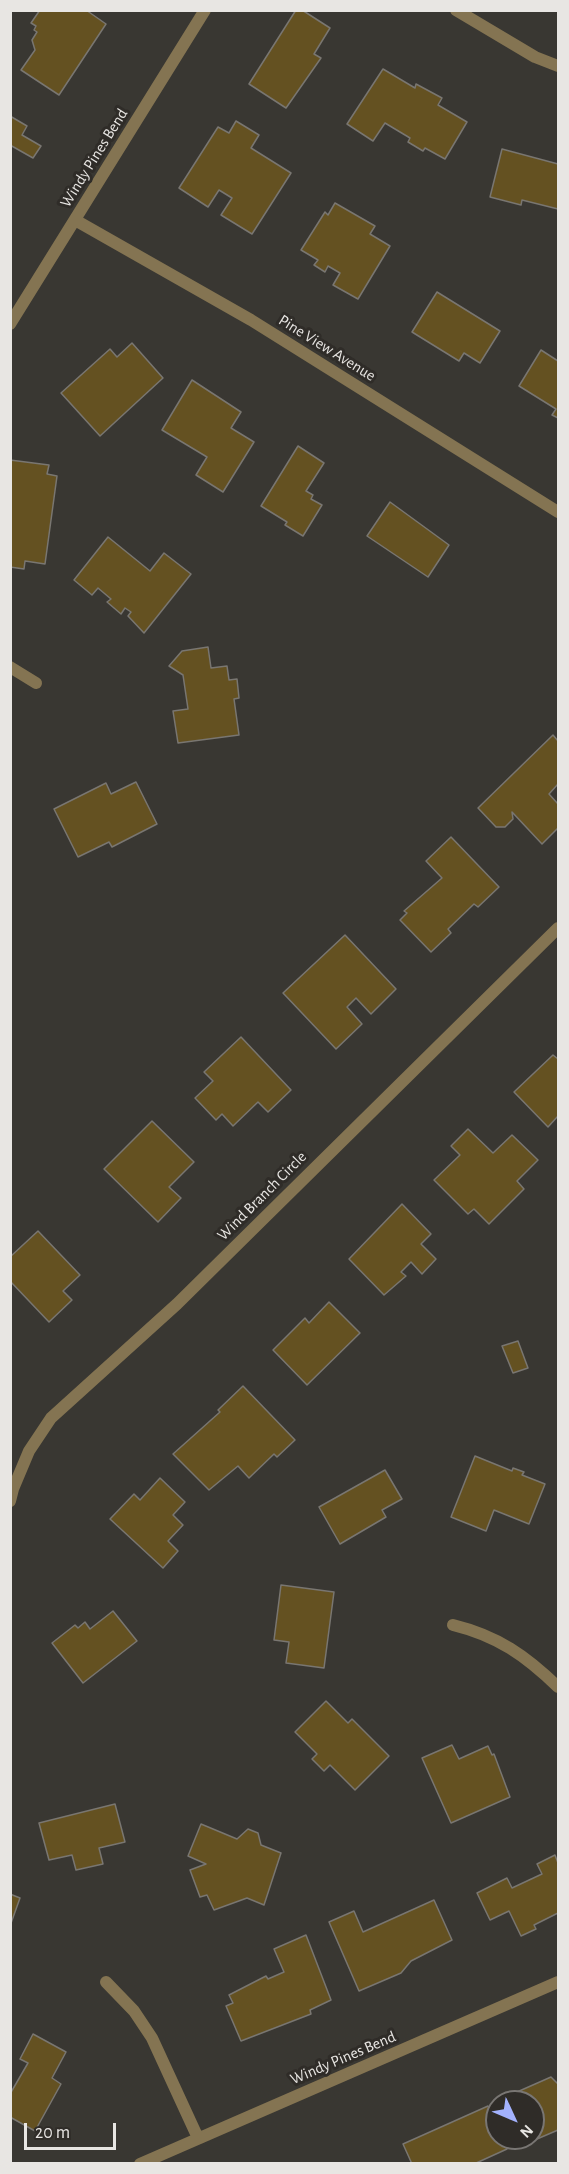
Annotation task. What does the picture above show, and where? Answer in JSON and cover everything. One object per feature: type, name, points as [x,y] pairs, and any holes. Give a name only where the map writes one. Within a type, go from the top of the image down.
[{"type":"street","name":"Windy Pines Bend","points":[[10,324],[205,10]]},
{"type":"street","points":[[456,10],[535,57],[558,66]]},
{"type":"street","name":"Pine View Avenue","points":[[75,220],[251,320],[558,512]]},
{"type":"street","points":[[10,667],[36,683]]},
{"type":"street","name":"Wind Branch Circle","points":[[10,1501],[29,1451],[51,1418],[185,1296],[558,928]]},
{"type":"street","points":[[453,1625],[501,1642],[532,1662],[558,1687]]},
{"type":"street","points":[[106,1982],[134,2011],[152,2038],[198,2138]]},
{"type":"street","name":"Windy Pines Bend","points":[[140,2163],[558,1982]]},
{"type":"building","points":[[40,10],[86,10],[106,24],[59,95],[21,70],[35,50],[32,40],[37,32],[34,30],[36,26],[31,23]]},
{"type":"building","points":[[296,10],[302,10],[330,28],[314,54],[321,58],[286,108],[249,84]]},
{"type":"building","points":[[383,69],[415,88],[416,84],[442,98],[438,105],[467,122],[445,159],[425,148],[423,151],[408,142],[410,138],[385,123],[373,141],[347,124]]},
{"type":"building","points":[[10,116],[27,126],[22,135],[41,146],[33,158],[10,145]]},
{"type":"building","points":[[236,121],[259,135],[251,148],[291,173],[252,234],[221,215],[232,198],[219,190],[208,207],[179,188],[218,127],[229,133]]},
{"type":"building","points":[[502,149],[558,164],[558,209],[522,200],[521,205],[490,197]]},
{"type":"building","points":[[335,203],[375,226],[370,234],[390,246],[358,299],[333,285],[340,273],[328,266],[325,272],[314,265],[318,260],[301,250],[325,212],[328,215]]},
{"type":"building","points":[[437,292],[500,331],[480,363],[464,353],[459,361],[412,332]]},
{"type":"building","points":[[132,343],[163,378],[100,436],[61,393],[110,349],[117,357]]},
{"type":"building","points":[[541,350],[558,361],[558,418],[552,415],[556,409],[519,386]]},
{"type":"building","points":[[192,380],[241,412],[231,428],[254,442],[223,492],[196,475],[207,457],[162,430]]},
{"type":"building","points":[[298,446],[324,463],[306,491],[313,495],[311,499],[322,505],[303,536],[285,525],[287,522],[261,506]]},
{"type":"building","points":[[10,460],[49,465],[47,474],[57,476],[45,564],[25,561],[24,569],[10,567]]},
{"type":"building","points":[[390,502],[449,545],[428,577],[367,536]]},
{"type":"building","points":[[108,537],[150,571],[164,553],[191,574],[144,633],[128,616],[131,612],[125,608],[121,614],[107,602],[111,599],[98,588],[92,595],[74,580]]},
{"type":"building","points":[[208,647],[211,668],[227,666],[229,680],[237,679],[239,698],[234,699],[239,735],[178,743],[173,711],[188,709],[183,675],[169,666],[182,651]]},
{"type":"building","points":[[553,735],[558,741],[558,784],[549,794],[558,804],[558,828],[542,844],[512,812],[513,819],[505,827],[496,827],[478,808]]},
{"type":"building","points":[[136,782],[157,824],[112,847],[109,842],[78,857],[54,809],[106,783],[111,794]]},
{"type":"building","points":[[451,837],[499,887],[478,907],[474,904],[448,929],[451,933],[431,952],[400,920],[407,913],[404,911],[442,878],[426,861]]},
{"type":"building","points":[[345,935],[396,989],[371,1014],[356,998],[347,1007],[362,1024],[336,1049],[283,993]]},
{"type":"building","points":[[241,1037],[291,1090],[268,1112],[258,1102],[233,1126],[222,1114],[216,1120],[195,1098],[213,1081],[204,1072]]},
{"type":"building","points":[[553,1055],[558,1059],[558,1116],[548,1127],[514,1092]]},
{"type":"building","points":[[152,1121],[194,1162],[169,1187],[181,1198],[158,1222],[104,1169]]},
{"type":"building","points":[[468,1129],[493,1153],[512,1135],[538,1160],[517,1181],[524,1189],[489,1224],[474,1209],[468,1214],[434,1180],[460,1155],[451,1146]]},
{"type":"building","points":[[402,1204],[431,1234],[421,1244],[436,1259],[422,1274],[411,1262],[401,1272],[406,1276],[384,1295],[349,1259]]},
{"type":"building","points":[[38,1231],[80,1275],[63,1291],[72,1300],[49,1322],[10,1281],[10,1257]]},
{"type":"building","points":[[329,1302],[360,1333],[307,1385],[273,1350],[305,1318],[309,1323]]},
{"type":"building","points":[[518,1341],[528,1368],[513,1373],[502,1346]]},
{"type":"building","points":[[243,1386],[295,1440],[277,1457],[274,1454],[249,1478],[238,1466],[209,1490],[173,1454],[220,1412],[218,1410]]},
{"type":"building","points":[[475,1456],[512,1471],[513,1468],[524,1472],[522,1475],[545,1484],[529,1524],[494,1510],[486,1531],[451,1517]]},
{"type":"building","points":[[385,1470],[402,1499],[382,1510],[386,1517],[340,1544],[319,1507]]},
{"type":"building","points":[[160,1478],[185,1502],[173,1515],[183,1525],[168,1541],[178,1551],[163,1568],[110,1519],[134,1494],[140,1500]]},
{"type":"building","points":[[281,1585],[334,1592],[324,1668],[286,1663],[289,1642],[274,1640]]},
{"type":"building","points":[[113,1611],[137,1641],[83,1683],[52,1643],[75,1625],[78,1628],[85,1622],[90,1629]]},
{"type":"building","points":[[326,1701],[348,1723],[352,1719],[389,1756],[355,1790],[330,1765],[324,1771],[312,1759],[317,1754],[295,1732]]},
{"type":"building","points":[[452,1745],[459,1759],[488,1746],[492,1755],[494,1754],[510,1797],[451,1823],[422,1758]]},
{"type":"building","points":[[115,1804],[125,1842],[99,1848],[103,1864],[76,1870],[72,1855],[49,1860],[39,1823]]},
{"type":"building","points":[[201,1824],[237,1839],[248,1829],[258,1833],[261,1845],[281,1853],[264,1905],[247,1898],[214,1910],[207,1895],[200,1897],[190,1870],[206,1864],[188,1856]]},
{"type":"building","points":[[555,1855],[558,1863],[558,1913],[534,1925],[536,1929],[521,1936],[509,1911],[490,1920],[477,1893],[507,1878],[512,1888],[542,1874],[537,1864]]},
{"type":"building","points":[[10,1894],[20,1898],[10,1926]]},
{"type":"building","points":[[434,1900],[452,1940],[411,1961],[401,1973],[359,1991],[329,1922],[354,1911],[363,1932]]},
{"type":"building","points":[[306,1935],[331,2000],[310,2010],[311,2014],[241,2041],[226,2006],[233,2003],[229,1995],[266,1976],[268,1979],[284,1972],[274,1949]]},
{"type":"building","points":[[33,2034],[66,2052],[52,2078],[61,2084],[35,2131],[10,2117],[10,2094],[28,2063],[20,2059]]},
{"type":"building","points":[[551,2077],[558,2084],[558,2130],[545,2136],[545,2090],[522,2090]]},
{"type":"building","points":[[485,2107],[485,2150],[505,2150],[474,2164],[412,2164],[403,2144]]}]
